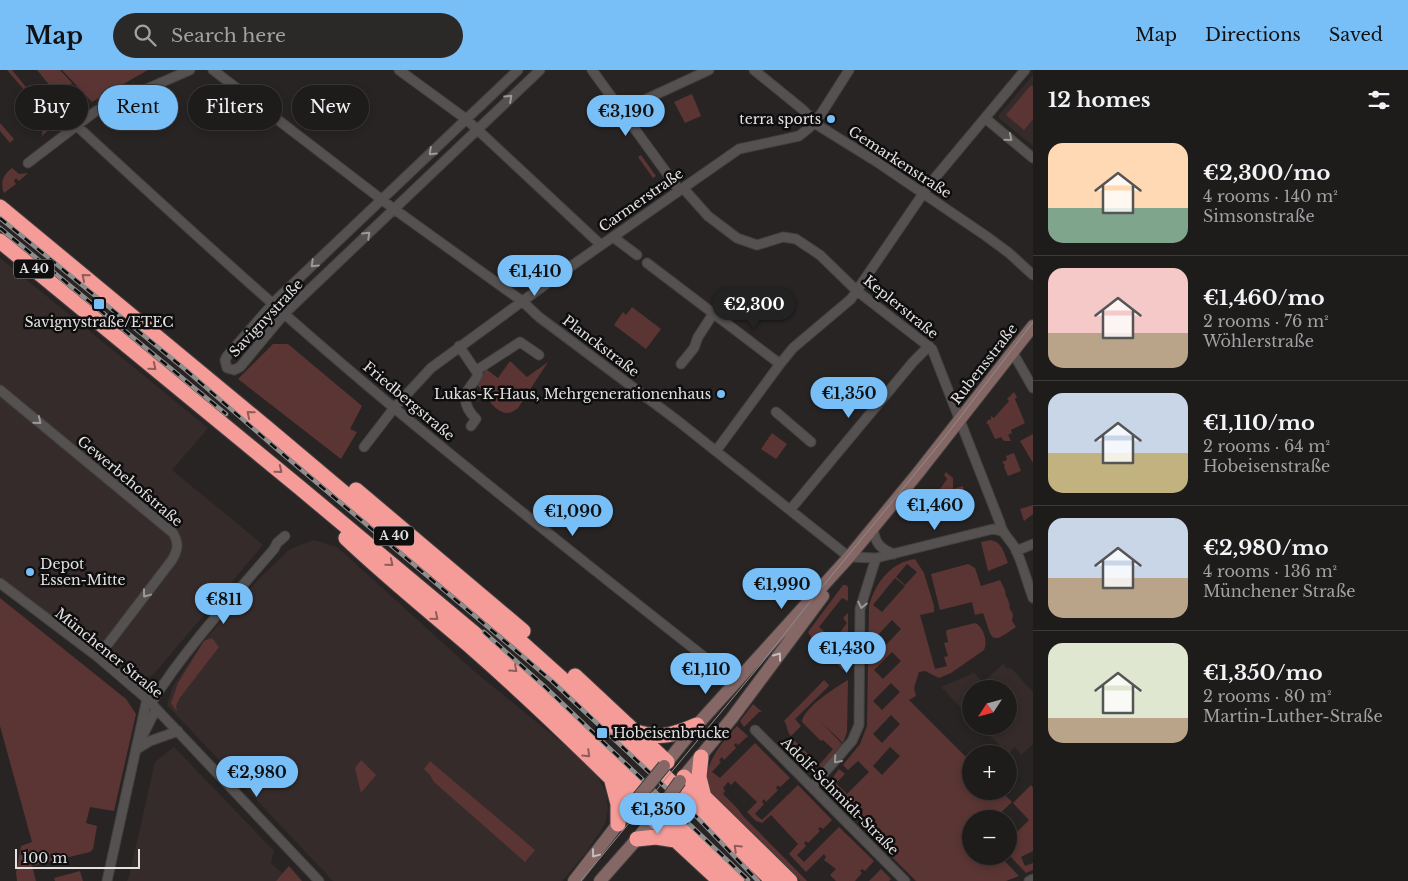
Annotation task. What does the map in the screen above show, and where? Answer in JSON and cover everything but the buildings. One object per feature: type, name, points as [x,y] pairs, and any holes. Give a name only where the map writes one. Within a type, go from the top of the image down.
[{"type":"highway","name":"A 40","points":[[0,207],[521,642],[594,708],[773,881]]},
{"type":"highway","name":"A 40","points":[[0,242],[475,634],[539,692],[737,881]]},
{"type":"highway","points":[[266,428],[313,457],[362,495],[495,606],[613,710],[666,764]]},
{"type":"highway","points":[[299,487],[330,523],[384,574],[496,670],[637,800]]},
{"type":"highway","points":[[636,732],[651,736],[671,735],[697,725]]},
{"type":"highway","points":[[701,757],[699,777],[705,798]]},
{"type":"highway","points":[[610,777],[618,804],[618,824]]},
{"type":"highway","points":[[682,779],[705,798],[790,881]]},
{"type":"highway","points":[[654,817],[675,840],[720,881]]},
{"type":"highway","points":[[637,839],[656,837],[675,840]]},
{"type":"main road","name":"Rubensstraße","points":[[849,557],[1033,326]]},
{"type":"main road","points":[[574,881],[697,725],[849,557]]},
{"type":"main road","points":[[600,881],[637,839],[701,757],[843,569],[849,557]]},
{"type":"main road","points":[[666,764],[682,779]]},
{"type":"main road","points":[[637,800],[654,817]]},
{"type":"street","points":[[88,118],[96,111],[190,70]]},
{"type":"street","name":"Planckstraße","points":[[213,70],[394,209],[522,301],[539,317],[678,421],[849,557]]},
{"type":"street","points":[[399,70],[466,119],[601,245]]},
{"type":"street","name":"Savignystraße","points":[[518,70],[273,303],[226,356],[227,368],[234,370],[240,367],[285,313],[540,70]]},
{"type":"street","name":"Keplerstraße","points":[[592,70],[681,189],[708,216],[738,238],[757,245],[783,237],[796,239],[820,255],[857,291],[929,346],[934,353],[1002,531],[1016,551],[1033,598]]},
{"type":"street","points":[[622,112],[629,106],[710,70]]},
{"type":"street","name":"Gemarkenstraße","points":[[754,70],[824,129],[924,193],[999,245],[1033,275]]},
{"type":"street","name":"Carmerstraße","points":[[364,447],[394,408],[431,368],[522,301],[739,149],[799,136],[815,122],[849,70]]},
{"type":"street","points":[[716,451],[780,364],[794,348],[851,300],[924,193],[1025,70]]},
{"type":"street","points":[[985,118],[1033,158]]},
{"type":"street","points":[[28,163],[74,130]]},
{"type":"street","name":"Friedbergstraße","points":[[81,130],[273,303],[394,408],[736,683]]},
{"type":"street","points":[[613,237],[637,255]]},
{"type":"street","points":[[647,263],[780,364]]},
{"type":"street","points":[[681,364],[694,348],[698,337],[713,314]]},
{"type":"street","points":[[477,370],[520,342],[539,355]]},
{"type":"street","points":[[460,346],[477,370],[478,377],[465,396],[467,406],[476,419],[472,426]]},
{"type":"street","points":[[790,510],[913,362],[929,346]]},
{"type":"street","points":[[1012,352],[1033,388]]},
{"type":"street","name":"Gewerbehofstraße","points":[[0,390],[173,533],[177,540],[177,548],[172,560],[98,657]]},
{"type":"street","points":[[776,412],[811,442]]},
{"type":"street","points":[[872,528],[876,543],[885,551],[894,554]]},
{"type":"street","points":[[849,557],[861,559],[876,558],[993,529],[1002,531]]},
{"type":"street","points":[[108,881],[137,749],[151,704],[162,685],[206,628],[274,549],[277,543],[285,536]]},
{"type":"street","points":[[1016,551],[1033,544]]},
{"type":"street","points":[[812,787],[852,741],[859,725],[860,608],[876,558]]},
{"type":"street","name":"Münchener Straße","points":[[0,583],[98,657],[151,704],[319,881]]},
{"type":"street","points":[[137,749],[151,704]]},
{"type":"street","name":"Adolf-Schmidt-Straße","points":[[755,730],[905,881]]},
{"type":"street","points":[[137,749],[150,741],[178,731]]},
{"type":"street","points":[[1028,881],[1033,879]]},
{"type":"shaded area","points":[[7,70],[12,70],[24,85],[20,85]]},
{"type":"shaded area","points":[[37,70],[60,70],[72,83],[70,85],[49,85]]},
{"type":"shaded area","points":[[62,70],[148,70],[122,85],[98,85],[98,99],[92,102],[88,98],[88,85],[76,85]]},
{"type":"shaded area","points":[[1033,75],[1033,146],[999,118],[999,115]]},
{"type":"shaded area","points":[[1031,85],[1033,87],[1033,119],[1024,130],[1006,115]]},
{"type":"shaded area","points":[[692,94],[701,116],[685,123],[674,102]]},
{"type":"shaded area","points":[[0,123],[14,139],[10,143],[0,131]]},
{"type":"shaded area","points":[[42,130],[49,130],[42,136]]},
{"type":"shaded area","points":[[641,155],[656,176],[653,178],[638,157]]},
{"type":"shaded area","points":[[12,168],[19,174],[28,173],[19,181],[16,178],[14,181],[16,184],[4,193],[3,179]]},
{"type":"shaded area","points":[[0,258],[208,428],[172,470],[263,545],[154,674],[141,681],[114,663],[0,576]]},
{"type":"shaded area","points":[[632,307],[661,329],[646,349],[614,325],[623,312],[626,315]]},
{"type":"shaded area","points":[[273,344],[288,344],[362,406],[350,429],[357,432],[341,459],[238,379]]},
{"type":"shaded area","points":[[510,361],[527,377],[548,362],[518,408],[505,413],[494,407],[477,384],[486,369],[498,378]]},
{"type":"shaded area","points":[[1014,392],[1025,423],[1011,430],[1012,433],[1008,435],[1011,441],[1004,441],[1001,437],[995,439],[986,423],[989,419],[991,420],[991,416],[994,418],[1009,401],[1007,399]]},
{"type":"shaded area","points":[[772,433],[787,444],[776,459],[761,449]]},
{"type":"shaded area","points":[[1033,434],[1033,463],[1020,441]]},
{"type":"shaded area","points":[[1014,453],[1021,471],[1008,476],[1005,465],[1002,462],[1007,460],[1006,456]]},
{"type":"shaded area","points":[[946,472],[953,478],[953,489],[963,486],[963,491],[967,498],[955,503],[952,495],[940,502],[934,498],[947,479],[944,475]]},
{"type":"shaded area","points":[[1033,505],[1033,514],[1024,521],[1020,509]]},
{"type":"shaded area","points":[[932,507],[935,513],[939,512],[940,517],[931,522],[927,510]]},
{"type":"shaded area","points":[[314,540],[337,547],[475,672],[571,750],[596,775],[606,792],[608,809],[605,824],[585,854],[562,881],[333,881],[167,705],[172,688],[202,643],[261,577],[290,549]]},
{"type":"shaded area","points":[[991,540],[998,543],[1008,563],[988,571],[981,542]]},
{"type":"shaded area","points":[[915,559],[924,573],[934,612],[920,615],[935,669],[947,666],[944,657],[948,656],[944,643],[948,642],[947,630],[975,623],[981,628],[984,635],[986,643],[984,650],[951,673],[939,678],[925,671],[919,672],[914,688],[916,696],[909,700],[962,753],[962,800],[1010,800],[1012,802],[1004,810],[962,810],[962,865],[1009,865],[1019,876],[1006,881],[916,881],[891,856],[890,846],[828,784],[839,769],[845,774],[836,783],[847,794],[869,772],[858,761],[848,770],[843,765],[860,744],[867,726],[869,606],[875,589],[885,575],[899,564]],"holes":[[[907,564],[917,572],[905,585],[896,577]],[[895,578],[905,586],[882,612],[873,605]],[[892,620],[901,629],[883,648],[874,639]],[[892,652],[901,661],[883,679],[874,670]],[[891,683],[900,692],[882,710],[873,701]],[[891,715],[900,724],[882,743],[873,734]],[[890,747],[900,756],[882,775],[873,766]]]},
{"type":"shaded area","points":[[968,564],[975,568],[981,586],[1000,580],[1005,590],[1009,607],[1013,614],[1012,621],[1016,627],[1001,637],[993,637],[983,613],[975,615],[972,602],[940,610],[931,574]]},
{"type":"shaded area","points":[[843,585],[848,587],[848,601],[842,598],[819,627],[824,631],[814,642],[808,632]]},
{"type":"shaded area","points":[[0,598],[126,699],[136,714],[114,811],[90,807],[86,823],[97,826],[93,849],[90,852],[32,866],[36,881],[17,881],[16,873],[21,846],[32,842],[0,726]]},
{"type":"shaded area","points":[[848,613],[848,642],[838,635],[847,623],[843,618]]},
{"type":"shaded area","points":[[212,638],[219,647],[179,699],[176,706],[177,712],[171,703],[178,683],[204,641]]},
{"type":"shaded area","points":[[820,638],[843,655],[848,651],[848,670],[843,670],[816,643]]},
{"type":"shaded area","points":[[1003,664],[1008,669],[1010,667],[1033,692],[1033,744],[1021,755],[1017,750],[1017,745],[999,745],[989,735],[1018,735],[1018,680],[985,680]]},
{"type":"shaded area","points":[[974,673],[981,680],[962,680],[962,709],[941,687]]},
{"type":"shaded area","points":[[824,680],[829,685],[828,687],[795,719],[801,726],[791,736],[784,721]]},
{"type":"shaded area","points":[[848,680],[847,732],[843,743],[820,721],[842,744],[822,768],[819,765],[833,749],[823,740],[821,741],[802,722],[804,716],[814,704]]},
{"type":"shaded area","points":[[753,704],[762,712],[759,712],[744,727],[740,721]]},
{"type":"shaded area","points":[[737,726],[748,736],[738,745],[736,743],[734,745],[736,748],[724,760],[722,757],[719,760],[721,762],[712,772],[720,778],[755,743],[790,778],[780,787],[778,785],[776,788],[778,790],[766,802],[764,799],[762,802],[764,804],[755,814],[762,820],[798,785],[832,820],[823,829],[820,827],[818,829],[820,831],[808,843],[806,841],[804,843],[806,846],[797,855],[804,862],[839,827],[874,861],[865,871],[862,869],[860,871],[862,873],[855,881],[836,881],[830,875],[836,869],[824,860],[826,857],[824,854],[806,872],[789,854],[798,844],[771,815],[762,823],[756,821],[747,812],[757,802],[735,781],[731,785],[728,782],[723,788],[725,791],[723,794],[807,881],[800,881],[716,800],[709,790],[708,770],[720,746]]},
{"type":"shaded area","points":[[792,738],[813,759],[805,767],[784,746]]},
{"type":"shaded area","points":[[174,747],[274,851],[271,863],[282,873],[289,866],[302,881],[127,881],[155,762]]},
{"type":"shaded area","points":[[361,760],[376,775],[361,793],[355,768]]},
{"type":"shaded area","points":[[430,761],[535,850],[525,862],[434,782],[424,769]]},
{"type":"shaded area","points":[[1031,785],[1033,788],[1033,851],[1021,857],[1025,866],[1033,863],[1033,870],[1026,873],[1017,863],[1017,832],[1029,820],[1013,803]]},
{"type":"shaded area","points":[[289,866],[302,881],[276,881]]},
{"type":"shaded area","points":[[881,869],[891,879],[889,881],[869,881]]},
{"type":"shaded area","points":[[80,871],[83,881],[55,881],[54,878]]},
{"type":"tram line","points":[[581,881],[761,664],[941,442],[1033,322]]},
{"type":"railway","points":[[0,218],[186,370],[552,681],[694,814],[758,881]]},
{"type":"railway","points":[[0,228],[226,414]]},
{"type":"railway","points":[[484,632],[545,687],[748,880]]},
{"type":"place","name":"terra sports","points":[[831,119]]},
{"type":"place","name":"Savignystraße/ETEC","points":[[99,304]]},
{"type":"place","name":"Lukas-K-Haus, Mehrgenerationenhaus","points":[[721,394]]},
{"type":"place","name":"Depot Essen-Mitte","points":[[30,572]]},
{"type":"place","name":"Hobeisenbrücke","points":[[602,733]]}]
